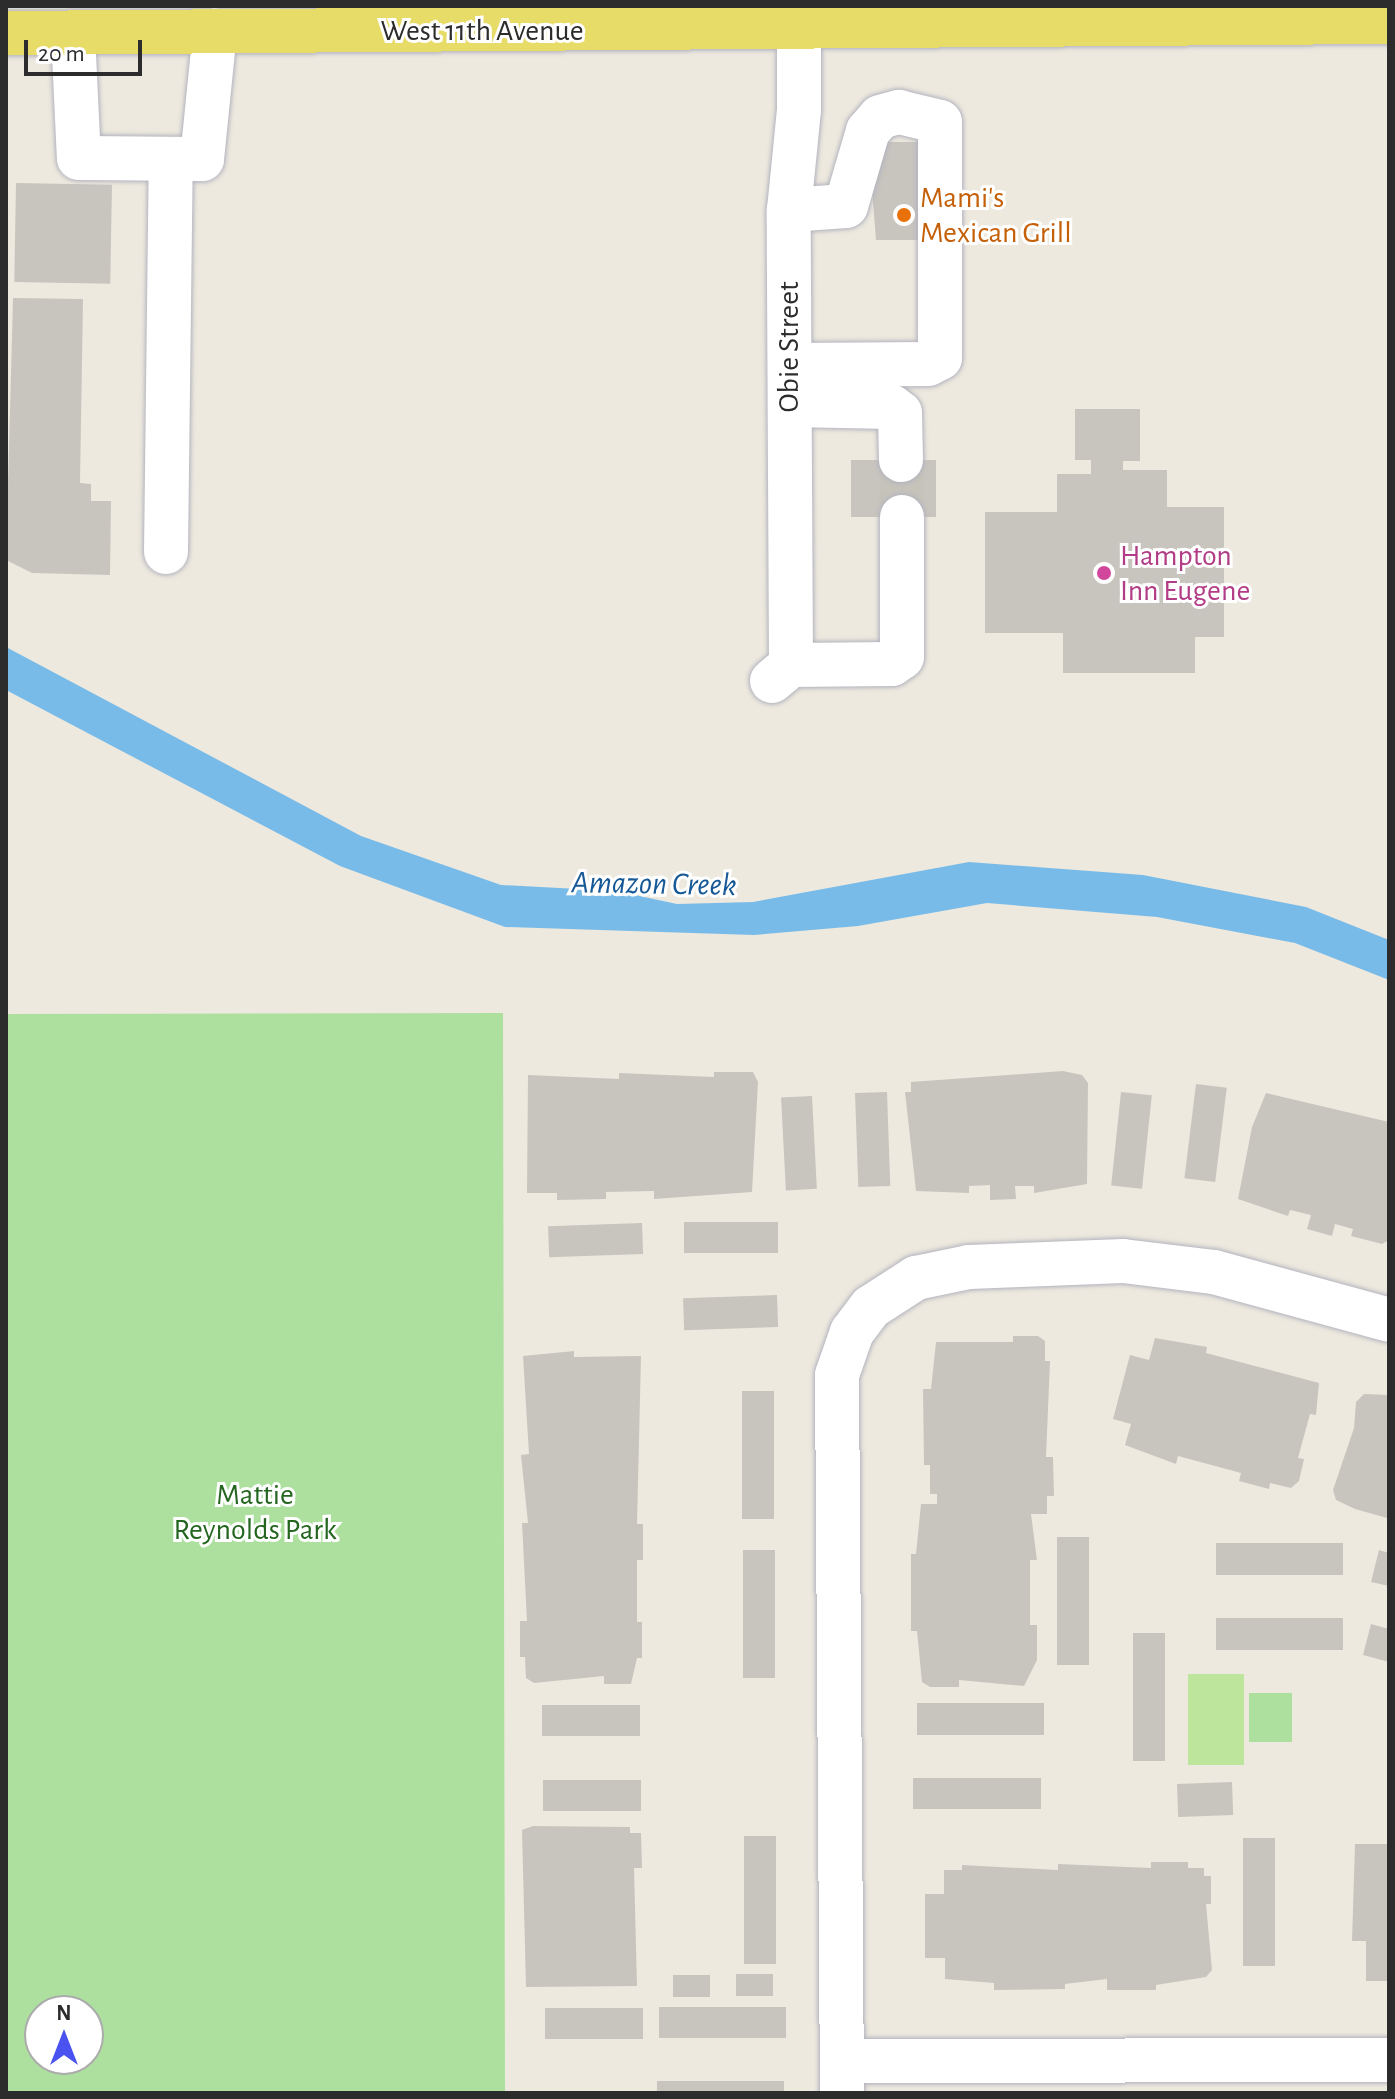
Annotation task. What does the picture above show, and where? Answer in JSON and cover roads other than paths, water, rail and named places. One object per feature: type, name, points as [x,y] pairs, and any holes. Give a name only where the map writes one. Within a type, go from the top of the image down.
[{"type":"main road","name":"West 11th Avenue","points":[[6,33],[215,31],[799,15],[1389,22]]},
{"type":"street","name":"Obie Street","points":[[799,15],[789,210],[790,385],[781,673],[892,664],[902,657],[902,517]]},
{"type":"street","points":[[73,33],[79,158],[202,159],[215,31]]},
{"type":"street","points":[[789,210],[846,206],[868,131],[880,117],[899,112],[940,122],[940,358],[928,364],[790,385]]},
{"type":"street","points":[[166,552],[171,159]]},
{"type":"street","points":[[790,385],[892,407],[900,413],[901,460]]},
{"type":"street","points":[[1389,1320],[1214,1272],[1123,1261],[941,1271],[892,1289],[852,1332],[837,1375],[842,2077],[1389,2060]]},
{"type":"water","points":[[6,647],[361,836],[501,885],[616,891],[677,904],[753,902],[969,862],[1143,875],[1306,907],[1389,940],[1389,980],[1295,943],[1157,917],[987,903],[858,926],[754,935],[505,927],[340,866],[6,690]]},
{"type":"tunnel","points":[[901,460],[902,517]]},
{"type":"place","name":"Mami's Mexican Grill","points":[[904,215]]},
{"type":"place","name":"Hampton Inn Eugene","points":[[1104,573]]},
{"type":"water label","name":"Amazon Creek","points":[[654,884]]},
{"type":"park label","name":"Mattie Reynolds Park","points":[[255,1512]]}]
